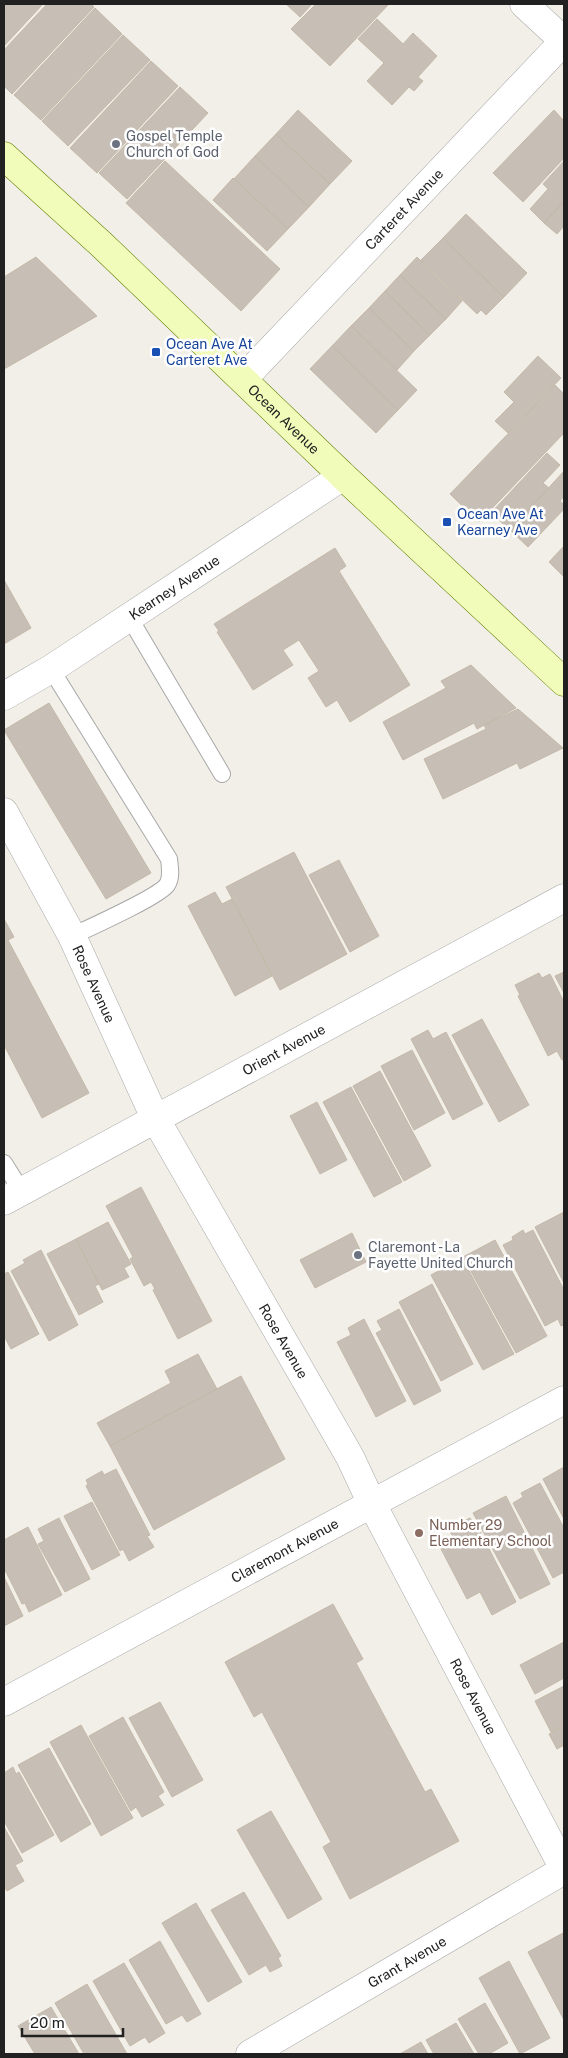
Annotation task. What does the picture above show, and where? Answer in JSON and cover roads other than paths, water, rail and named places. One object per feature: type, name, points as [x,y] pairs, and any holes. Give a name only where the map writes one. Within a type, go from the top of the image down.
[{"type":"street","points":[[524,4],[564,41]]},
{"type":"street","name":"Carteret Avenue","points":[[243,379],[564,41]]},
{"type":"street","name":"Ocean Avenue","points":[[4,156],[101,244],[343,476],[564,682]]},
{"type":"street","name":"Kearney Avenue","points":[[4,696],[51,670],[343,476]]},
{"type":"street","name":"Rose Avenue","points":[[4,812],[72,936],[155,1118],[350,1457],[372,1504],[564,1869]]},
{"type":"street","name":"Orient Avenue","points":[[13,1196],[564,898]]},
{"type":"street","name":"Claremont Avenue","points":[[4,1702],[564,1400]]},
{"type":"street","name":"Grant Avenue","points":[[250,2054],[564,1869]]},
{"type":"lane","points":[[129,617],[222,774]]},
{"type":"lane","points":[[51,670],[169,858],[171,875],[166,886],[115,915],[72,936]]},
{"type":"lane","points":[[4,1163],[13,1196]]},
{"type":"place","name":"Gospel Temple Church of God","points":[[116,144]]},
{"type":"place","name":"Ocean Ave At Carteret Ave","points":[[156,352]]},
{"type":"place","name":"Ocean Ave At Kearney Ave","points":[[447,522]]},
{"type":"place","name":"Claremont - La Fayette United Church","points":[[358,1255]]},
{"type":"place","name":"Number 29 Elementary School","points":[[419,1533]]}]
